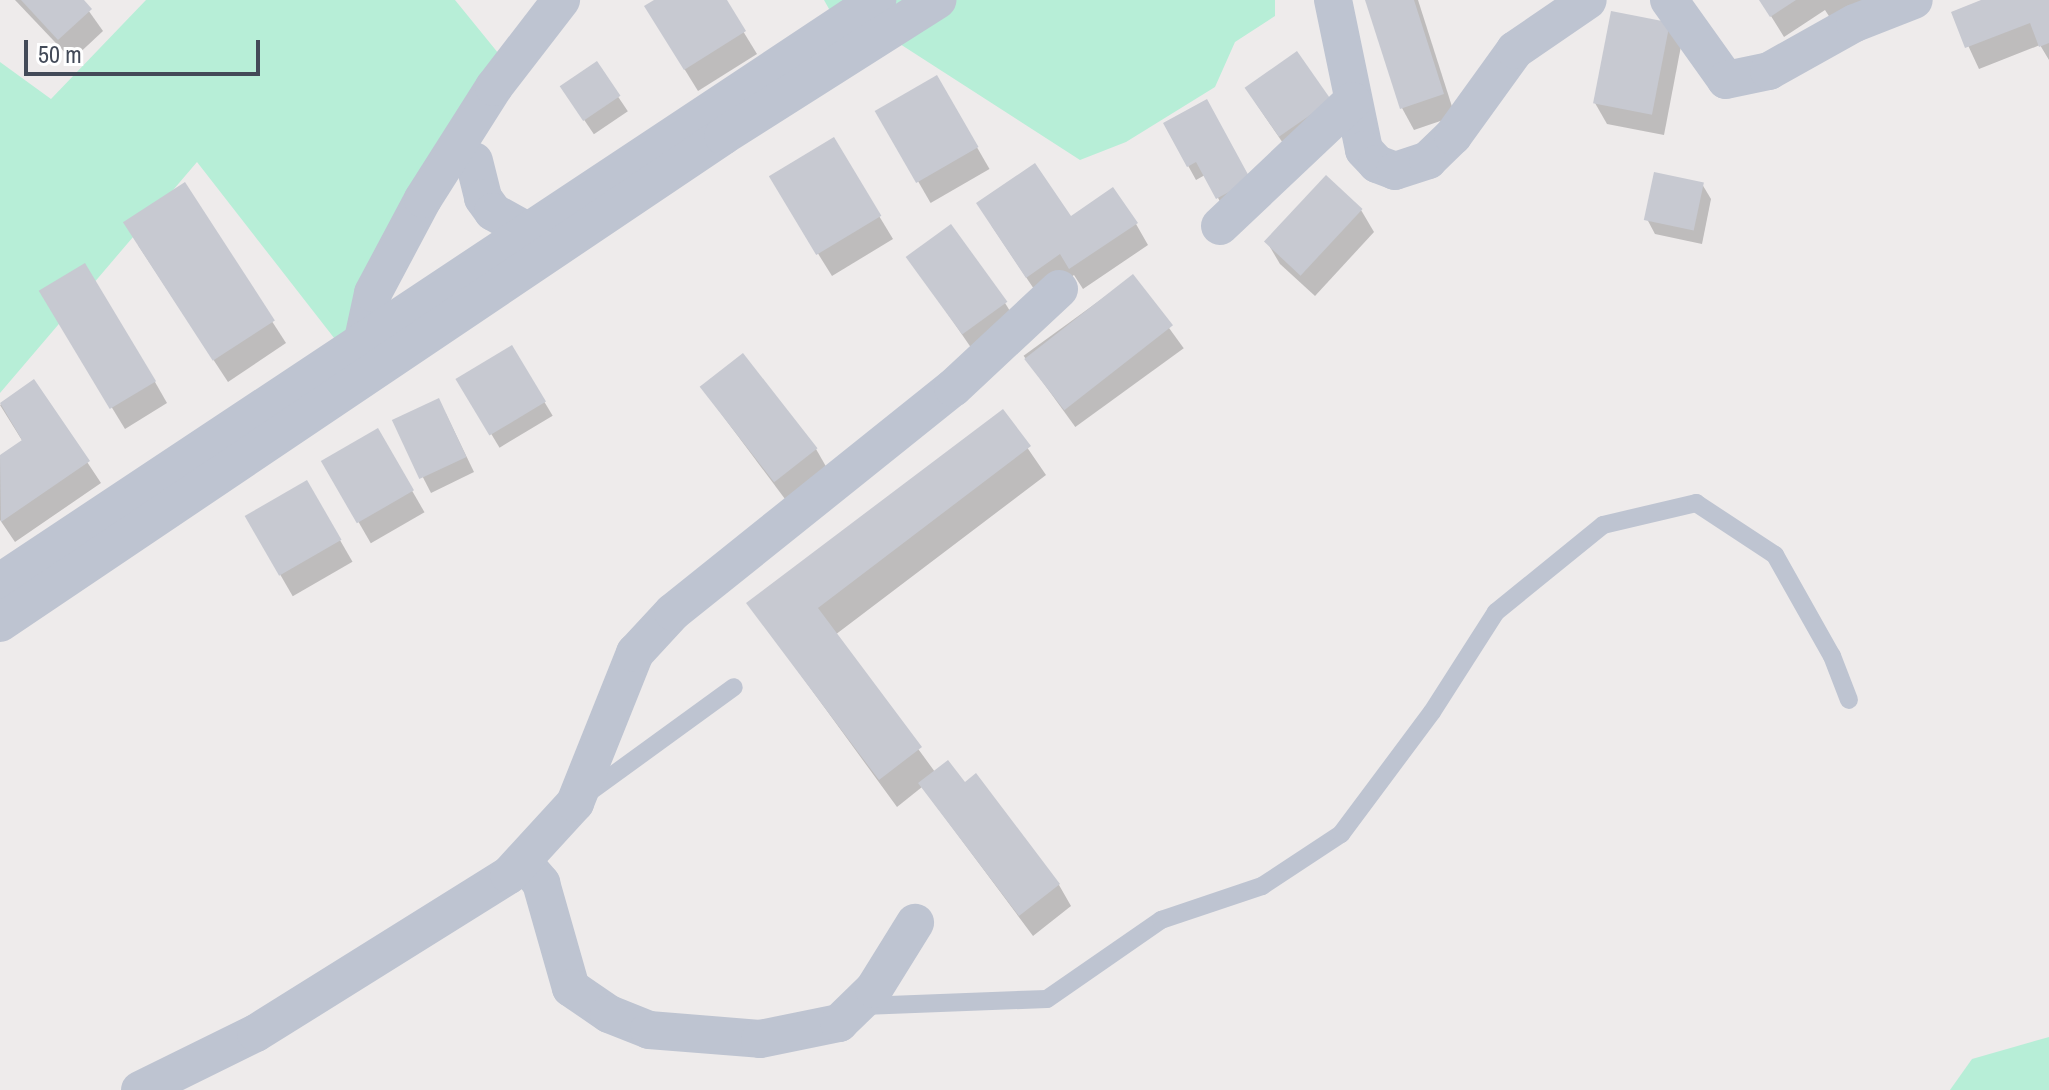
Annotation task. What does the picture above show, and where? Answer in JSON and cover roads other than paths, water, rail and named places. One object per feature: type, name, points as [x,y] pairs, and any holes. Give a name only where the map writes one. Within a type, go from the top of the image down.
[{"type":"street","points":[[369,355],[373,293],[423,199],[494,87],[532,42],[561,0]]},
{"type":"street","points":[[0,623],[369,355],[527,231],[877,0]]},
{"type":"street","points":[[0,582],[937,0]]},
{"type":"street","points":[[1333,0],[1364,150],[1377,164],[1395,171],[1428,160],[1453,136],[1515,50],[1588,0]]},
{"type":"street","points":[[1669,0],[1726,80],[1769,71],[1855,23],[1914,0]]},
{"type":"street","points":[[369,355],[440,210],[509,104],[532,42]]},
{"type":"street","points":[[1220,226],[1352,101]]},
{"type":"street","points":[[474,161],[483,198],[493,212],[527,231]]},
{"type":"street","points":[[141,1090],[256,1033],[523,862],[575,803],[635,653],[673,612],[953,388],[1059,289]]},
{"type":"street","points":[[523,862],[541,883],[571,988],[609,1014],[649,1030],[760,1039],[839,1023],[874,989],[915,923]]},
{"type":"lane","points":[[856,1006],[1047,999],[1161,920],[1262,886],[1341,834],[1432,712],[1496,612],[1603,525],[1696,503],[1775,555],[1832,656],[1849,700]]},
{"type":"lane","points":[[575,803],[734,687]]}]
